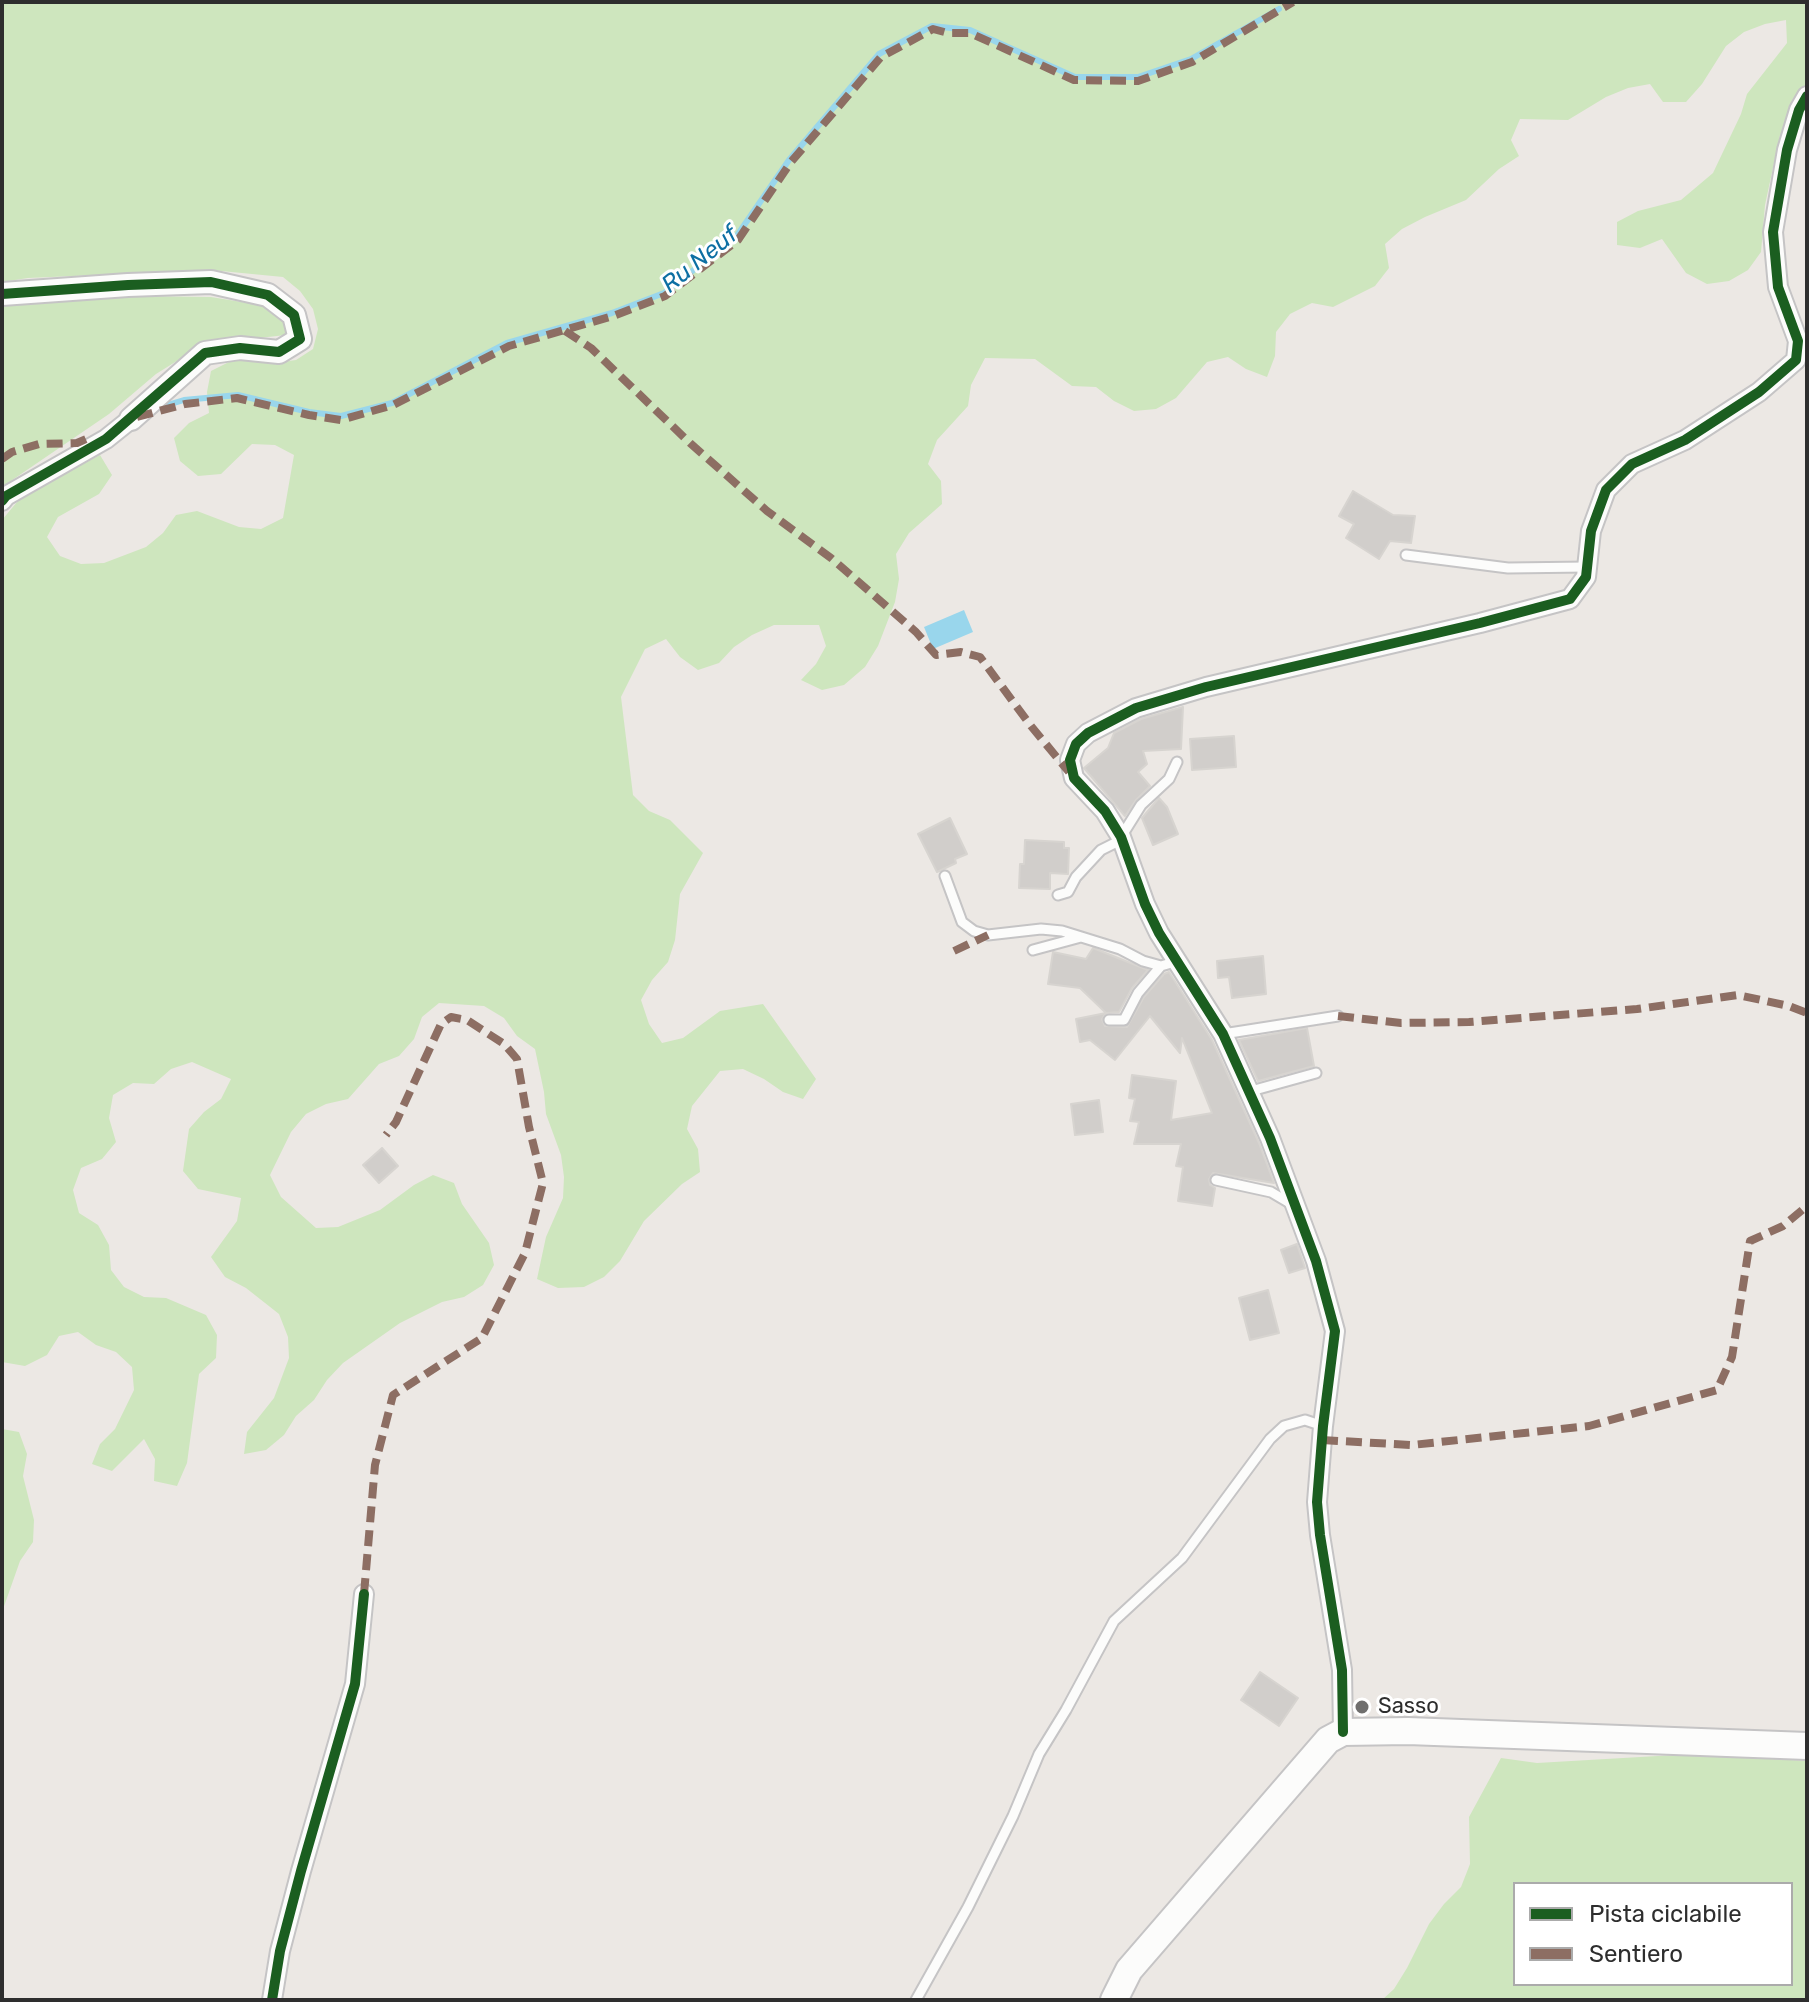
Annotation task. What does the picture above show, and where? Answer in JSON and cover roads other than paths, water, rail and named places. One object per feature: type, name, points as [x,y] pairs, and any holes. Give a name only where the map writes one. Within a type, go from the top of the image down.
[{"type":"main road","points":[[1114,2000],[1129,1970],[1328,1740],[1343,1732],[1423,1731],[1807,1746]]},
{"type":"street","points":[[1343,1732],[1342,1670],[1317,1502],[1335,1331],[1316,1261],[1251,1091],[1223,1034],[1169,964],[1122,838],[1105,811],[1074,778],[1070,760],[1076,744],[1088,733],[1136,708],[1206,687],[1570,599],[1586,577],[1591,531],[1606,490],[1632,464],[1685,440],[1759,392],[1796,360],[1798,341],[1778,287],[1773,232],[1787,150],[1799,110],[1807,96]]},
{"type":"street","points":[[2,294],[211,282],[268,295],[294,315],[300,339],[279,352],[240,348],[205,353],[106,439],[2,501]]},
{"type":"street","points":[[272,2000],[280,1951],[297,1884],[355,1684],[364,1594]]},
{"type":"lane","points":[[1406,555],[1508,568],[1587,567]]},
{"type":"lane","points":[[1058,895],[1068,892],[1076,877],[1101,850],[1122,838],[1141,805],[1169,779],[1177,762]]},
{"type":"lane","points":[[945,876],[962,922],[974,931],[988,935],[1041,929],[1062,931],[1120,949],[1143,961],[1169,964]]},
{"type":"lane","points":[[1033,950],[1084,937]]},
{"type":"lane","points":[[1109,1020],[1124,1020],[1138,993],[1169,964]]},
{"type":"lane","points":[[1223,1034],[1338,1016]]},
{"type":"lane","points":[[1251,1091],[1316,1073]]},
{"type":"lane","points":[[1216,1180],[1271,1192],[1296,1207]]},
{"type":"lane","points":[[916,2000],[968,1907],[1013,1816],[1039,1754],[1114,1621],[1182,1558],[1270,1439],[1284,1426],[1305,1420],[1323,1426]]},
{"type":"water","points":[[964,610],[973,632],[933,649],[924,627]]},
{"type":"waterway","name":"Ru Neuf","points":[[154,409],[184,400],[238,395],[309,412],[341,416],[392,403],[507,343],[612,313],[664,293],[736,237],[789,160],[879,54],[932,26],[970,30],[1075,77],[1138,77],[1191,59],[1279,9]]},
{"type":"place","name":"Sasso","points":[[1362,1707]]}]
